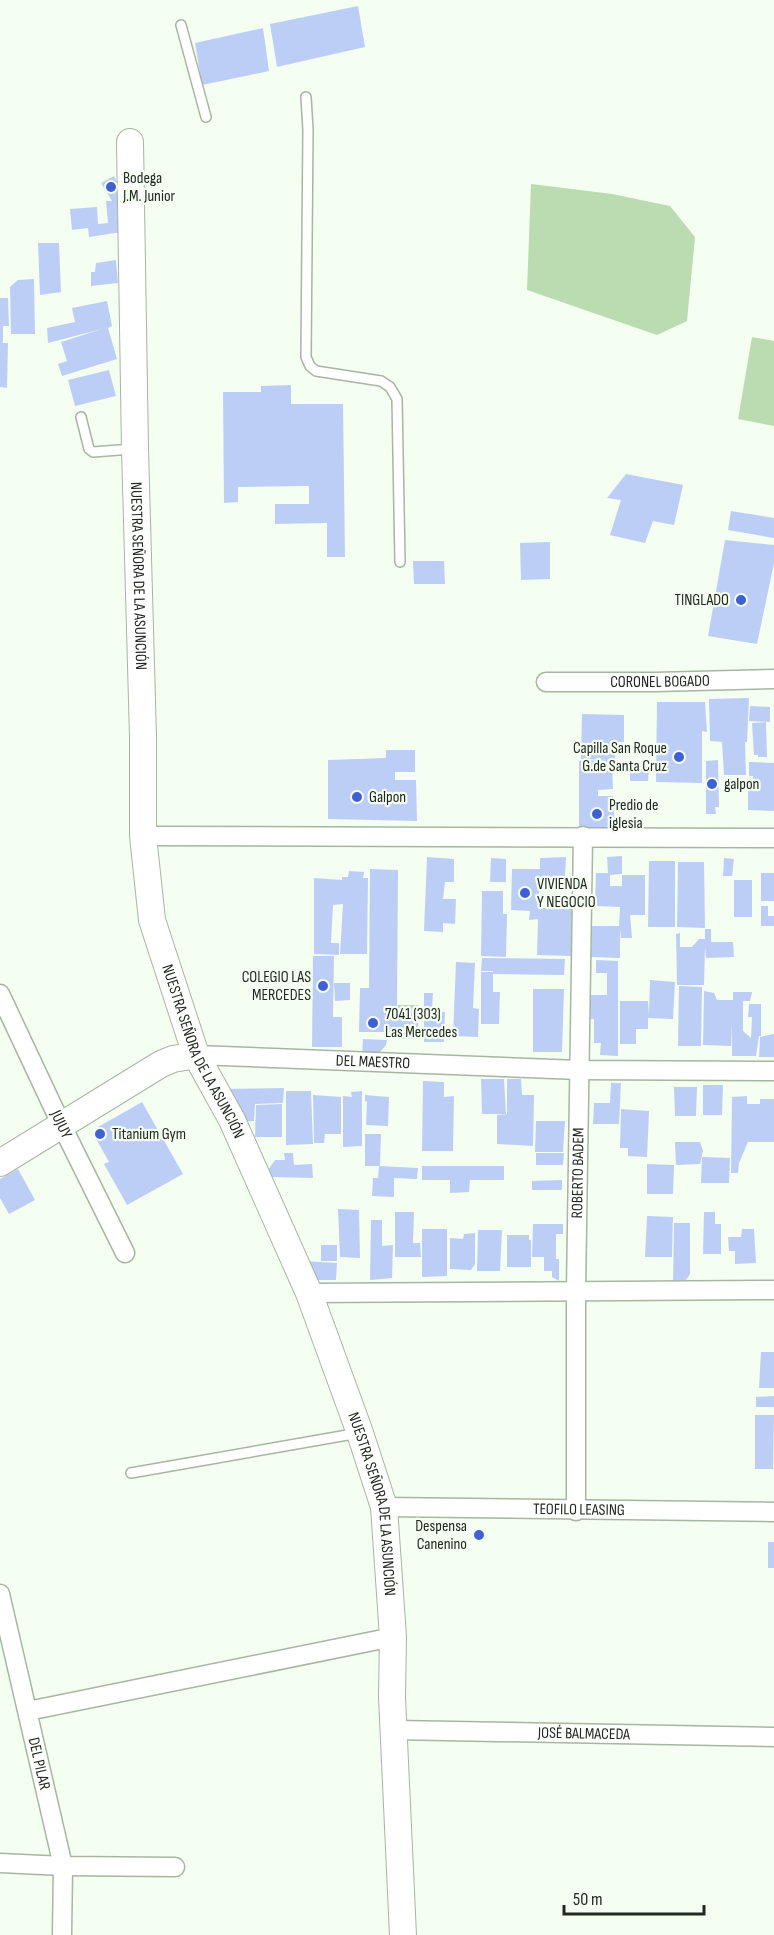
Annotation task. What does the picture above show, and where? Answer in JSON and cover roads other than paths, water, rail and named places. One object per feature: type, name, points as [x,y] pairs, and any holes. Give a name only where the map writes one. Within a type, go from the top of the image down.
[{"type":"street","name":"NUESTRA SEÑORA DE LA ASUNCIÓN","points":[[130,142],[143,737],[143,836],[152,920],[196,1055],[232,1120],[309,1293],[360,1433],[384,1507],[393,1637],[392,1697],[403,1935]]},
{"type":"street","name":"CORONEL BOGADO","points":[[546,681],[655,682],[774,679]]},
{"type":"street","points":[[143,836],[774,838]]},
{"type":"street","name":"ROBERTO BADEM","points":[[576,1511],[576,1291],[583,836]]},
{"type":"street","name":"JUJUY","points":[[0,994],[125,1253]]},
{"type":"street","name":"DEL MAESTRO","points":[[0,1163],[162,1064],[173,1059],[196,1055],[579,1070],[774,1071]]},
{"type":"street","points":[[309,1293],[774,1290]]},
{"type":"street","name":"TEOFILO LEASING","points":[[384,1507],[774,1512]]},
{"type":"street","name":"DEL PILAR","points":[[0,1594],[63,1866],[62,1935]]},
{"type":"street","points":[[28,1711],[393,1637]]},
{"type":"street","name":"JOSÉ BALMACEDA","points":[[395,1730],[774,1737]]},
{"type":"street","points":[[0,1863],[175,1867]]},
{"type":"lane","points":[[181,25],[206,117]]},
{"type":"lane","points":[[306,97],[308,142],[306,357],[310,366],[316,371],[381,381],[390,387],[396,399],[400,562]]},
{"type":"lane","points":[[81,417],[88,449],[93,452],[135,449]]},
{"type":"lane","points":[[131,1473],[360,1433]]},
{"type":"place","name":"Bodega J.M. Junior","points":[[111,187]]},
{"type":"place","name":"TINGLADO","points":[[741,600]]},
{"type":"place","name":"Capilla San Roque G.de Santa Cruz","points":[[679,757]]},
{"type":"place","name":"galpon","points":[[712,784]]},
{"type":"place","name":"Galpon","points":[[357,797]]},
{"type":"place","name":"Predio de iglesia","points":[[597,814]]},
{"type":"place","name":"VIVIENDA Y NEGOCIO","points":[[525,893]]},
{"type":"place","name":"COLEGIO LAS MERCEDES","points":[[323,986]]},
{"type":"place","name":"7041 (303) Las Mercedes","points":[[373,1023]]},
{"type":"place","name":"Titanium Gym","points":[[100,1134]]},
{"type":"place","name":"Despensa Canenino","points":[[479,1535]]}]
